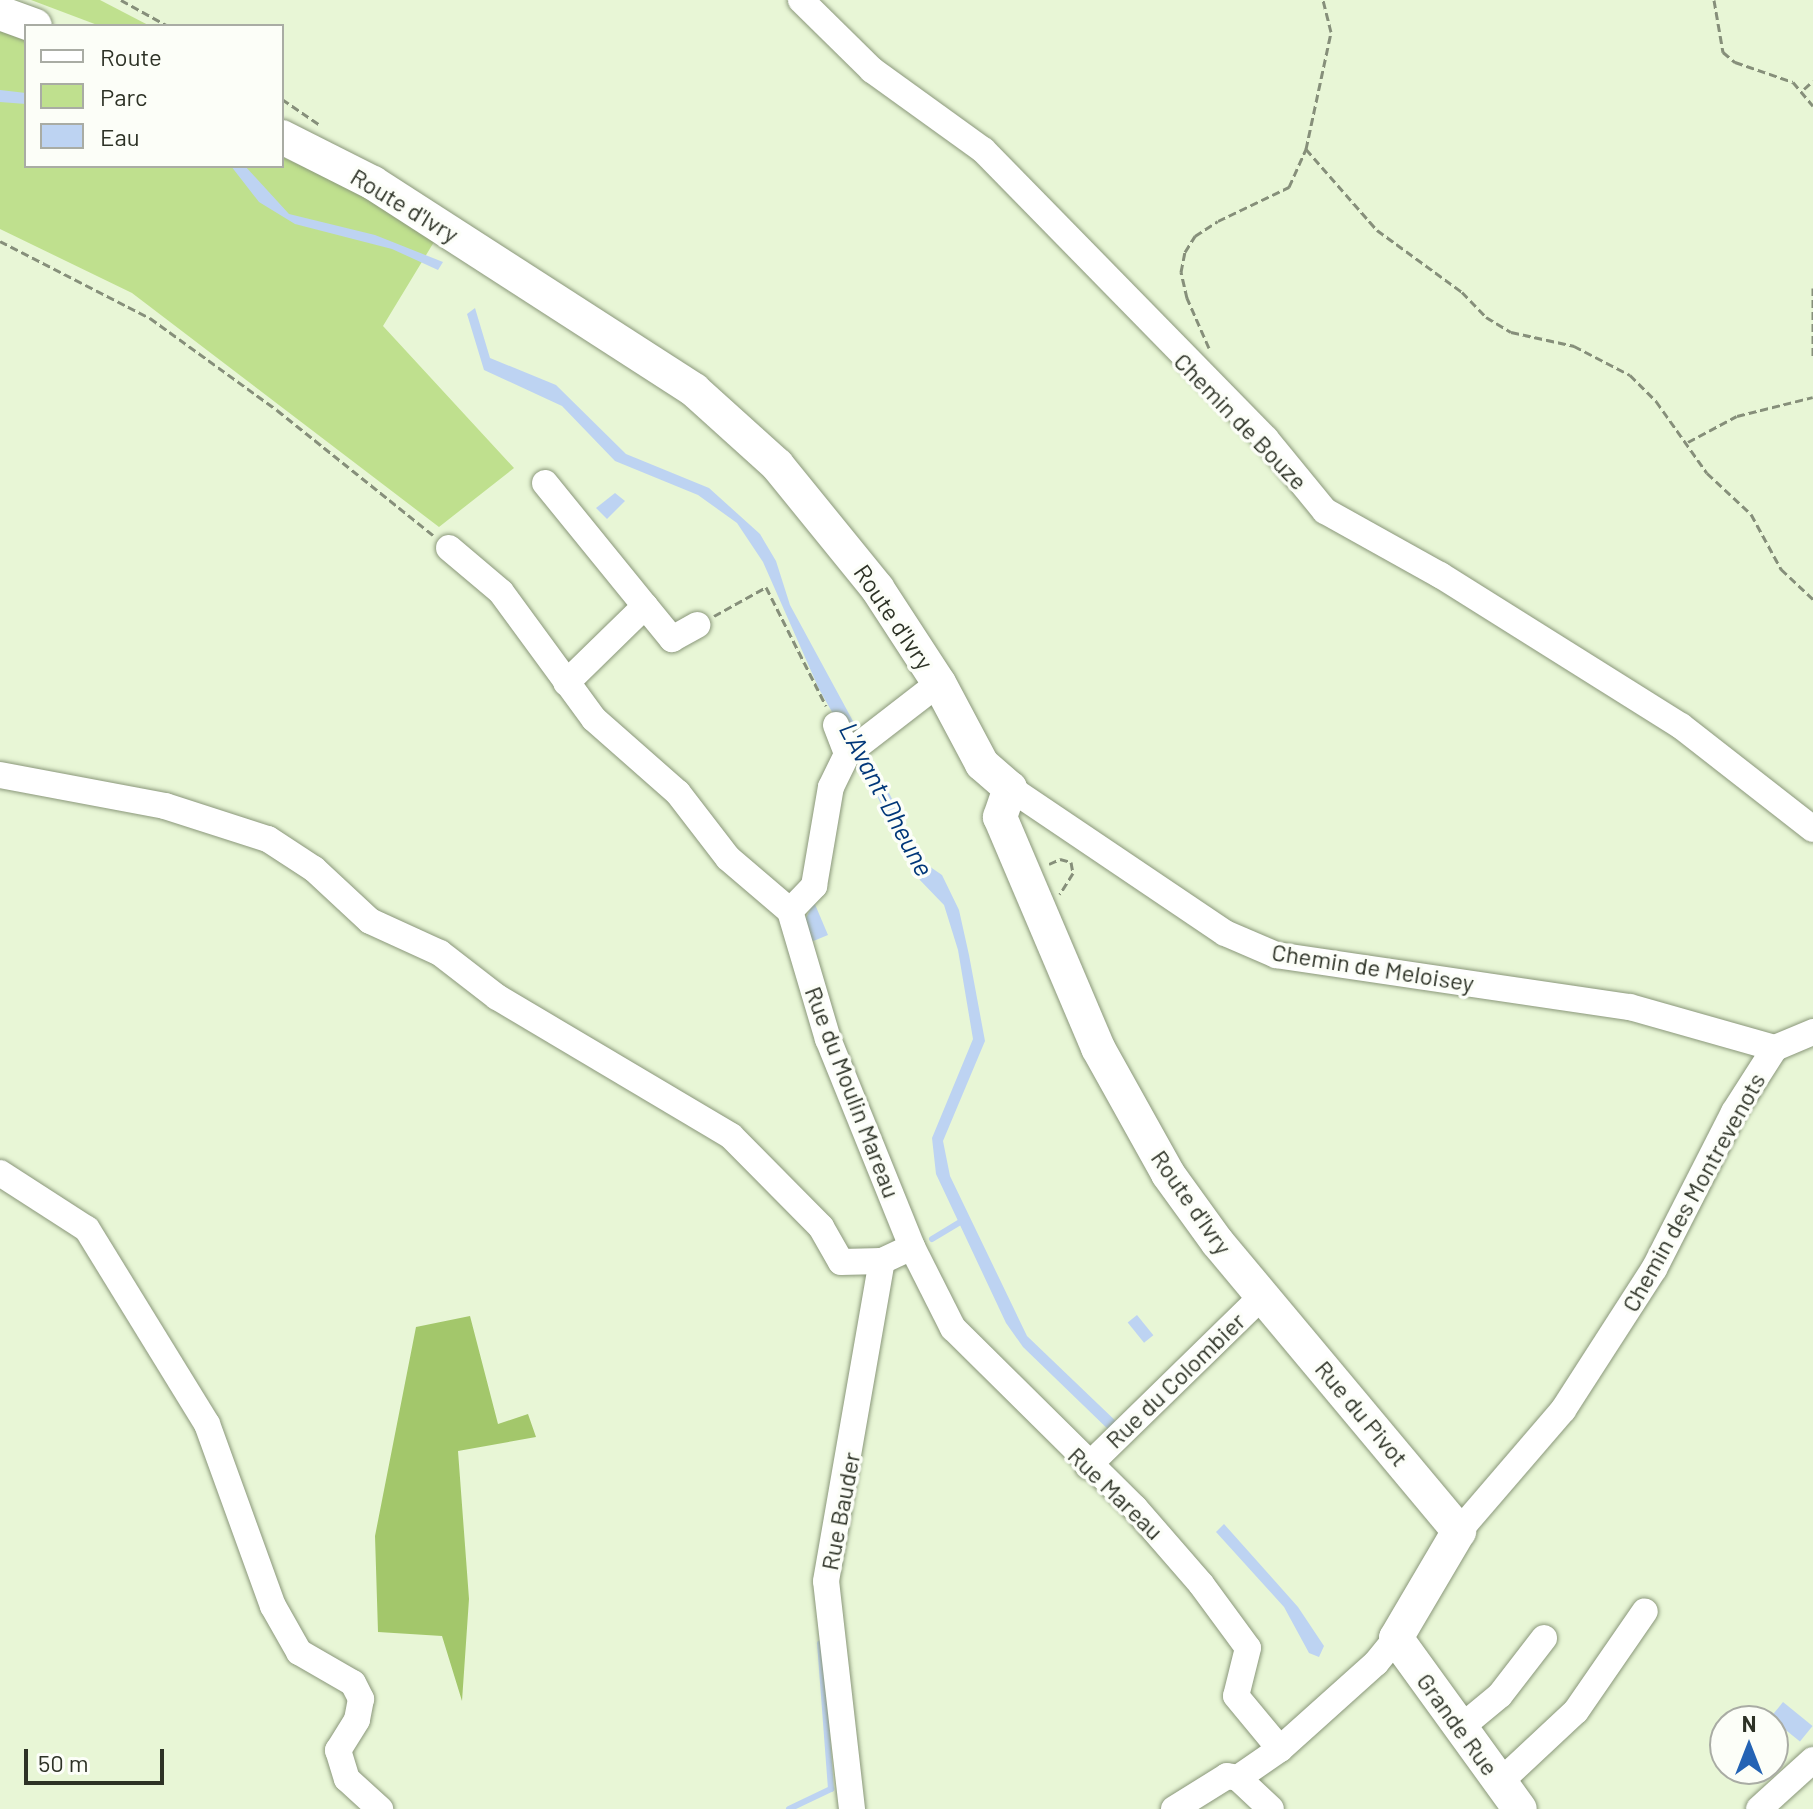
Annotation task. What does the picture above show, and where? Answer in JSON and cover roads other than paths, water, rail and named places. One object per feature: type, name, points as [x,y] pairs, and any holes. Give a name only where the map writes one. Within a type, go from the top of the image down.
[{"type":"main road","points":[[0,13],[30,24]]},
{"type":"main road","name":"Route d'Ivry","points":[[284,138],[373,183],[662,367],[718,409],[777,465],[847,548],[939,683],[982,764],[1010,788],[1000,817],[1098,1048],[1168,1174],[1263,1295]]},
{"type":"main road","name":"Rue du Pivot","points":[[1263,1295],[1459,1531]]},
{"type":"main road","points":[[1396,1638],[1459,1531]]},
{"type":"main road","name":"Grande Rue","points":[[1396,1638],[1459,1729],[1520,1809]]},
{"type":"street","name":"Chemin de Bouze","points":[[801,0],[872,70],[983,150],[1266,439],[1325,511],[1440,575],[1681,726],[1813,829]]},
{"type":"street","points":[[545,483],[672,639],[697,625]]},
{"type":"street","points":[[449,548],[501,592],[594,719],[678,793],[728,858],[790,911],[814,886],[831,787],[855,747],[939,683]]},
{"type":"street","points":[[566,683],[645,606]]},
{"type":"street","points":[[836,725],[855,747]]},
{"type":"street","points":[[0,775],[165,806],[289,851],[370,921],[440,953],[497,997],[655,1095],[731,1136],[821,1227],[841,1262],[882,1261],[912,1247]]},
{"type":"street","name":"Chemin de Meloisey","points":[[1010,788],[1225,933],[1276,955],[1630,1007],[1775,1048]]},
{"type":"street","name":"Rue du Moulin Mareau","points":[[790,911],[828,1039],[912,1247]]},
{"type":"street","name":"Chemin des Montrevenots","points":[[1459,1531],[1563,1410],[1654,1269],[1734,1112],[1775,1048],[1813,1032]]},
{"type":"street","points":[[0,1173],[87,1229],[207,1424],[273,1606],[299,1652],[353,1683],[361,1699],[357,1720],[338,1750],[347,1779],[380,1809]]},
{"type":"street","name":"Rue Mareau","points":[[912,1247],[953,1328],[1176,1553],[1240,1637],[1248,1648],[1236,1696],[1280,1749]]},
{"type":"street","name":"Rue Bauder","points":[[852,1809],[826,1581],[882,1261]]},
{"type":"street","name":"Rue du Colombier","points":[[1088,1466],[1263,1295]]},
{"type":"street","points":[[1500,1782],[1576,1711],[1645,1611]]},
{"type":"street","points":[[1238,1778],[1280,1749],[1376,1663],[1396,1638]]},
{"type":"street","points":[[1459,1729],[1500,1695],[1544,1638]]},
{"type":"street","points":[[1759,1809],[1813,1760]]},
{"type":"street","points":[[1174,1809],[1227,1776],[1238,1778],[1271,1809]]},
{"type":"water","points":[[0,90],[24,93],[24,104],[0,102]]},
{"type":"water","points":[[233,168],[247,168],[289,214],[375,235],[443,262],[438,270],[392,249],[295,224],[259,202]]},
{"type":"water","points":[[475,308],[490,358],[556,385],[626,454],[709,488],[760,534],[776,561],[790,605],[860,734],[849,742],[819,689],[763,562],[737,523],[698,495],[615,461],[562,406],[484,370],[467,314]]},
{"type":"water","points":[[615,493],[625,501],[607,519],[596,508]]},
{"type":"water","name":"L'Avant-Dheune","points":[[865,744],[923,862],[942,875],[959,910],[969,955],[985,1041],[943,1141],[950,1176],[1027,1336],[1122,1427],[1114,1435],[1023,1347],[1006,1323],[936,1174],[932,1138],[973,1039],[958,950],[944,905],[916,876],[857,755]]},
{"type":"water","points":[[814,902],[828,935],[811,942],[804,922]]},
{"type":"water","points":[[1137,1315],[1153,1335],[1144,1343],[1128,1323]]},
{"type":"water","points":[[1224,1524],[1298,1607],[1324,1646],[1319,1657],[1309,1653],[1284,1607],[1216,1532]]},
{"type":"water","points":[[1789,1707],[1813,1726],[1800,1741],[1789,1733]]},
{"type":"waterway","points":[[932,1239],[964,1220]]},
{"type":"waterway","points":[[789,1809],[831,1789],[820,1643]]}]
